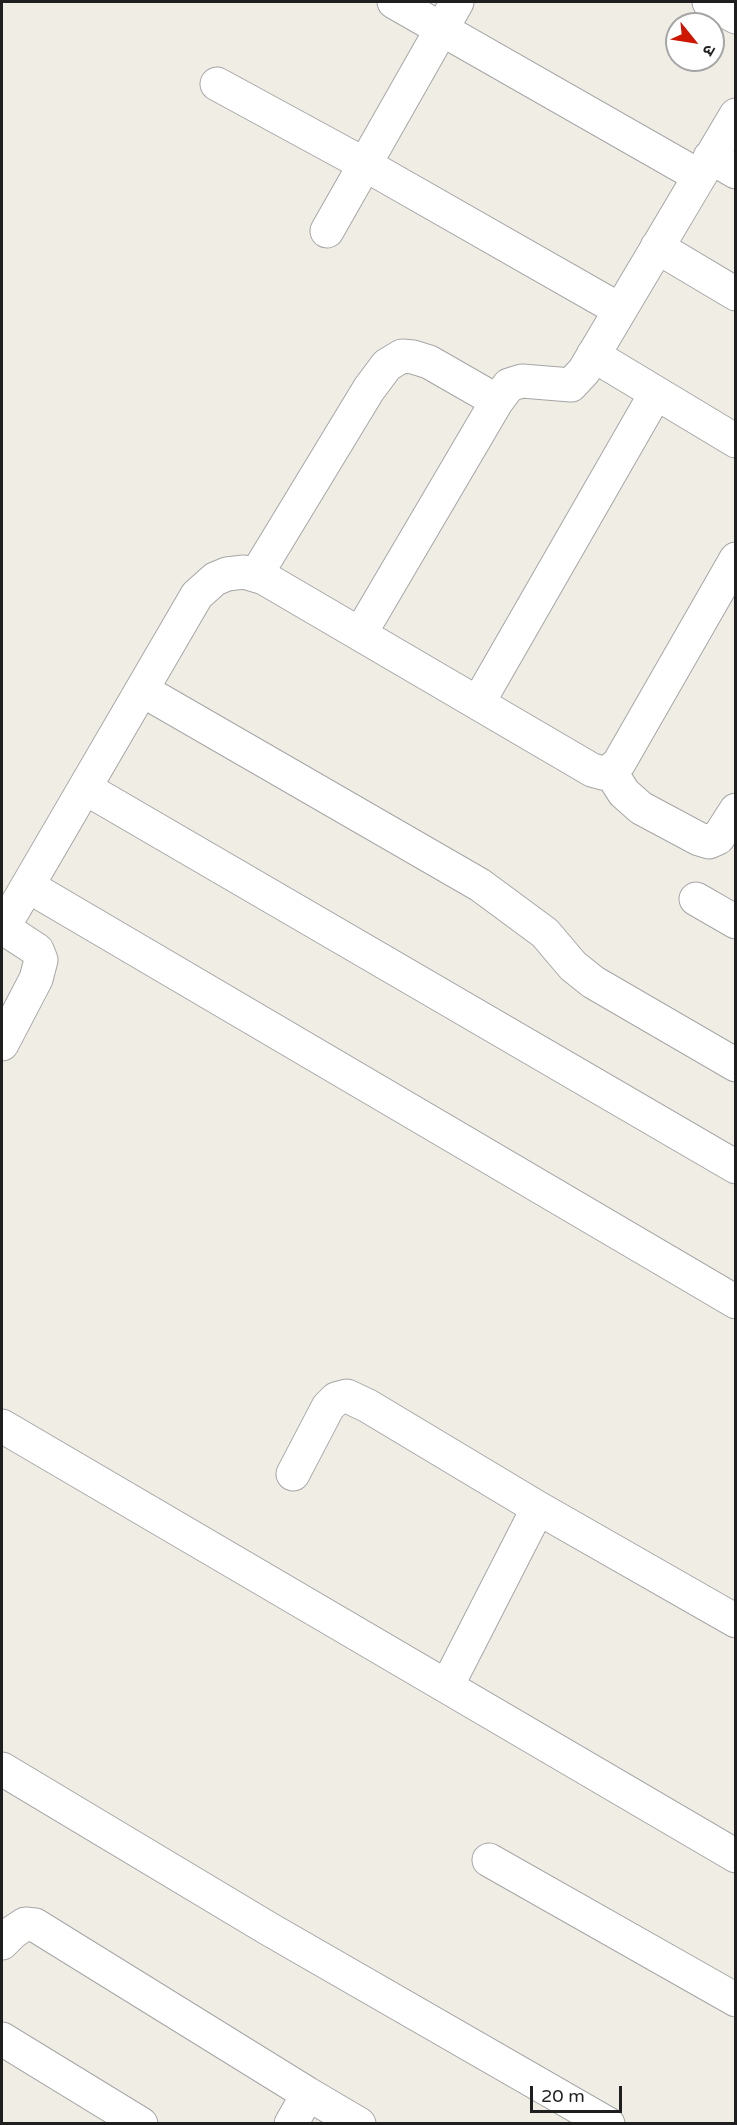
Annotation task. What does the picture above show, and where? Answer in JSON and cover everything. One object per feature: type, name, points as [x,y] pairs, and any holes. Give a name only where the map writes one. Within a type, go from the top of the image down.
[{"type":"street","points":[[394,2],[442,30],[715,169]]},
{"type":"street","points":[[327,231],[458,2]]},
{"type":"street","points":[[709,2],[735,17]]},
{"type":"street","points":[[217,84],[364,164],[620,309]]},
{"type":"street","points":[[360,634],[496,401],[509,385],[522,381],[571,385],[584,371],[657,247],[715,169],[735,115]]},
{"type":"street","points":[[657,247],[735,294]]},
{"type":"street","points":[[593,355],[735,441]]},
{"type":"street","points":[[256,574],[369,388],[387,365],[402,356],[429,362],[496,401]]},
{"type":"street","points":[[478,703],[656,393]]},
{"type":"street","points":[[2,1044],[36,980],[41,960],[37,950],[2,928],[197,595],[215,579],[227,574],[244,572],[256,574],[592,770],[603,773],[610,771],[619,763],[735,559]]},
{"type":"street","points":[[142,690],[480,885],[545,933],[573,966],[593,982],[735,1065]]},
{"type":"street","points":[[610,771],[624,793],[641,808],[699,839],[709,842],[718,838],[735,810]]},
{"type":"street","points":[[85,788],[735,1167]]},
{"type":"street","points":[[28,886],[735,1302]]},
{"type":"street","points":[[696,899],[735,922]]},
{"type":"street","points":[[293,1474],[328,1407],[336,1400],[347,1396],[368,1406],[538,1508],[735,1621]]},
{"type":"street","points":[[2,1426],[735,1856]]},
{"type":"street","points":[[447,1686],[538,1508]]},
{"type":"street","points":[[2,1769],[269,1929],[608,2124]]},
{"type":"street","points":[[489,1860],[735,2000]]},
{"type":"street","points":[[2,1943],[25,1924],[35,1925],[359,2124]]},
{"type":"street","points":[[2,2039],[141,2124]]},
{"type":"street","points":[[291,2124],[308,2094]]}]
